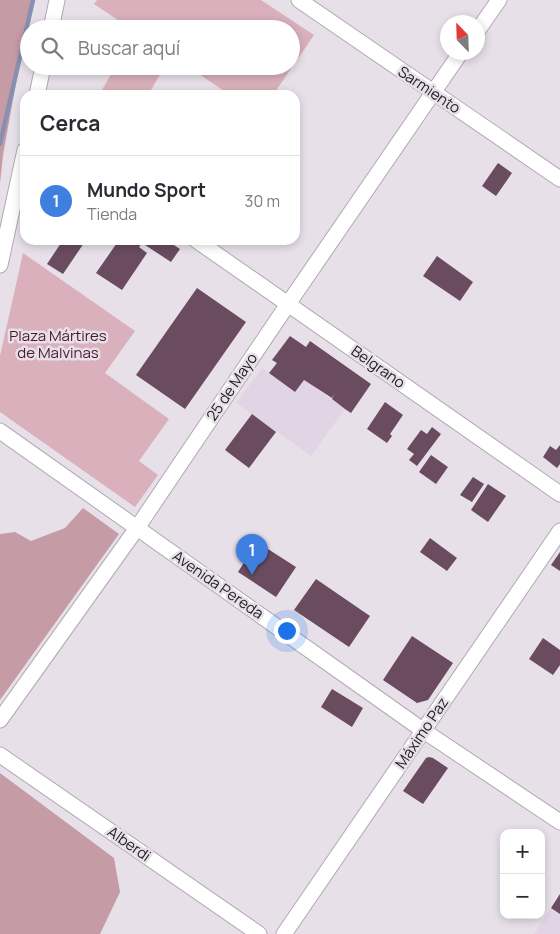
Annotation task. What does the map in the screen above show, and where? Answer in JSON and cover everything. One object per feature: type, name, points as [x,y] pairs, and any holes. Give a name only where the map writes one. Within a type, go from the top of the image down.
[{"type":"street","points":[[53,20],[57,0]]},
{"type":"street","name":"Sarmiento","points":[[299,0],[560,179]]},
{"type":"street","points":[[485,20],[499,0]]},
{"type":"street","name":"25 de Mayo","points":[[0,720],[137,528],[455,60]]},
{"type":"street","points":[[38,90],[41,75]]},
{"type":"street","points":[[0,265],[20,173]]},
{"type":"street","name":"Belgrano","points":[[203,245],[560,494]]},
{"type":"street","name":"Avenida Pereda","points":[[0,431],[424,731],[560,822]]},
{"type":"street","name":"Máximo Paz","points":[[284,934],[560,531]]},
{"type":"street","name":"Alberdi","points":[[0,755],[258,934]]},
{"type":"shaded area","points":[[0,0],[31,0],[27,20],[20,20],[20,61],[3,155],[0,183]]},
{"type":"shaded area","points":[[262,368],[295,392],[304,380],[345,409],[311,456],[236,403]]},
{"type":"shaded area","points":[[83,508],[119,534],[0,700],[0,534],[15,532],[31,541],[65,528]]},
{"type":"shaded area","points":[[0,773],[114,858],[120,892],[100,934],[0,934]]},
{"type":"shaded area","points":[[560,894],[560,934],[534,934],[545,919]]},
{"type":"green space","points":[[97,0],[261,0],[291,20],[118,20],[94,4]]},
{"type":"green space","points":[[300,26],[314,35],[300,55]]},
{"type":"green space","points":[[111,75],[160,75],[151,90],[102,90]]},
{"type":"green space","points":[[200,75],[287,75],[276,90],[223,90]]},
{"type":"green space","name":"Plaza Mártires de Malvinas","points":[[23,253],[135,331],[105,373],[169,419],[139,461],[158,475],[135,507],[0,412],[0,356]]},
{"type":"building","points":[[498,163],[512,173],[496,196],[482,186]]},
{"type":"building","points":[[60,245],[83,245],[63,274],[47,264]]},
{"type":"building","points":[[116,245],[140,245],[139,247],[147,253],[122,290],[96,273]]},
{"type":"building","points":[[145,245],[174,245],[180,249],[171,262]]},
{"type":"building","points":[[437,256],[473,282],[460,301],[423,276]]},
{"type":"building","points":[[197,288],[246,322],[185,409],[136,375]]},
{"type":"building","points":[[290,336],[306,347],[310,341],[371,384],[351,413],[332,399],[335,393],[332,398],[304,380],[295,392],[269,373],[277,363],[272,360]]},
{"type":"building","points":[[385,402],[403,415],[390,434],[392,436],[387,443],[367,429]]},
{"type":"building","points":[[252,414],[276,432],[249,468],[225,450]]},
{"type":"building","points":[[432,427],[441,434],[417,466],[409,460],[414,454],[407,449],[421,430],[427,434]]},
{"type":"building","points":[[560,445],[560,464],[557,468],[543,457],[550,446],[556,450]]},
{"type":"building","points":[[431,455],[448,467],[436,484],[419,472]]},
{"type":"building","points":[[473,477],[484,484],[472,502],[460,495]]},
{"type":"building","points":[[488,484],[506,496],[488,522],[471,510]]},
{"type":"building","points":[[430,538],[457,558],[447,571],[420,552]]},
{"type":"building","points":[[257,542],[296,567],[276,597],[238,572]]},
{"type":"building","points":[[560,552],[560,571],[551,565]]},
{"type":"building","points":[[316,579],[370,616],[349,647],[294,610]]},
{"type":"building","points":[[412,636],[453,663],[428,700],[417,703],[383,680]]},
{"type":"building","points":[[543,638],[560,650],[560,665],[553,675],[529,659]]},
{"type":"building","points":[[332,689],[363,708],[352,727],[321,707]]},
{"type":"building","points":[[429,757],[448,768],[423,804],[403,791],[426,758]]},
{"type":"building","points":[[560,894],[560,914],[551,908]]},
{"type":"waterway","points":[[28,20],[33,0]]},
{"type":"waterway","points":[[0,144],[20,57]]},
{"type":"place","name":"Mundo Sport","points":[[252,575]]}]
